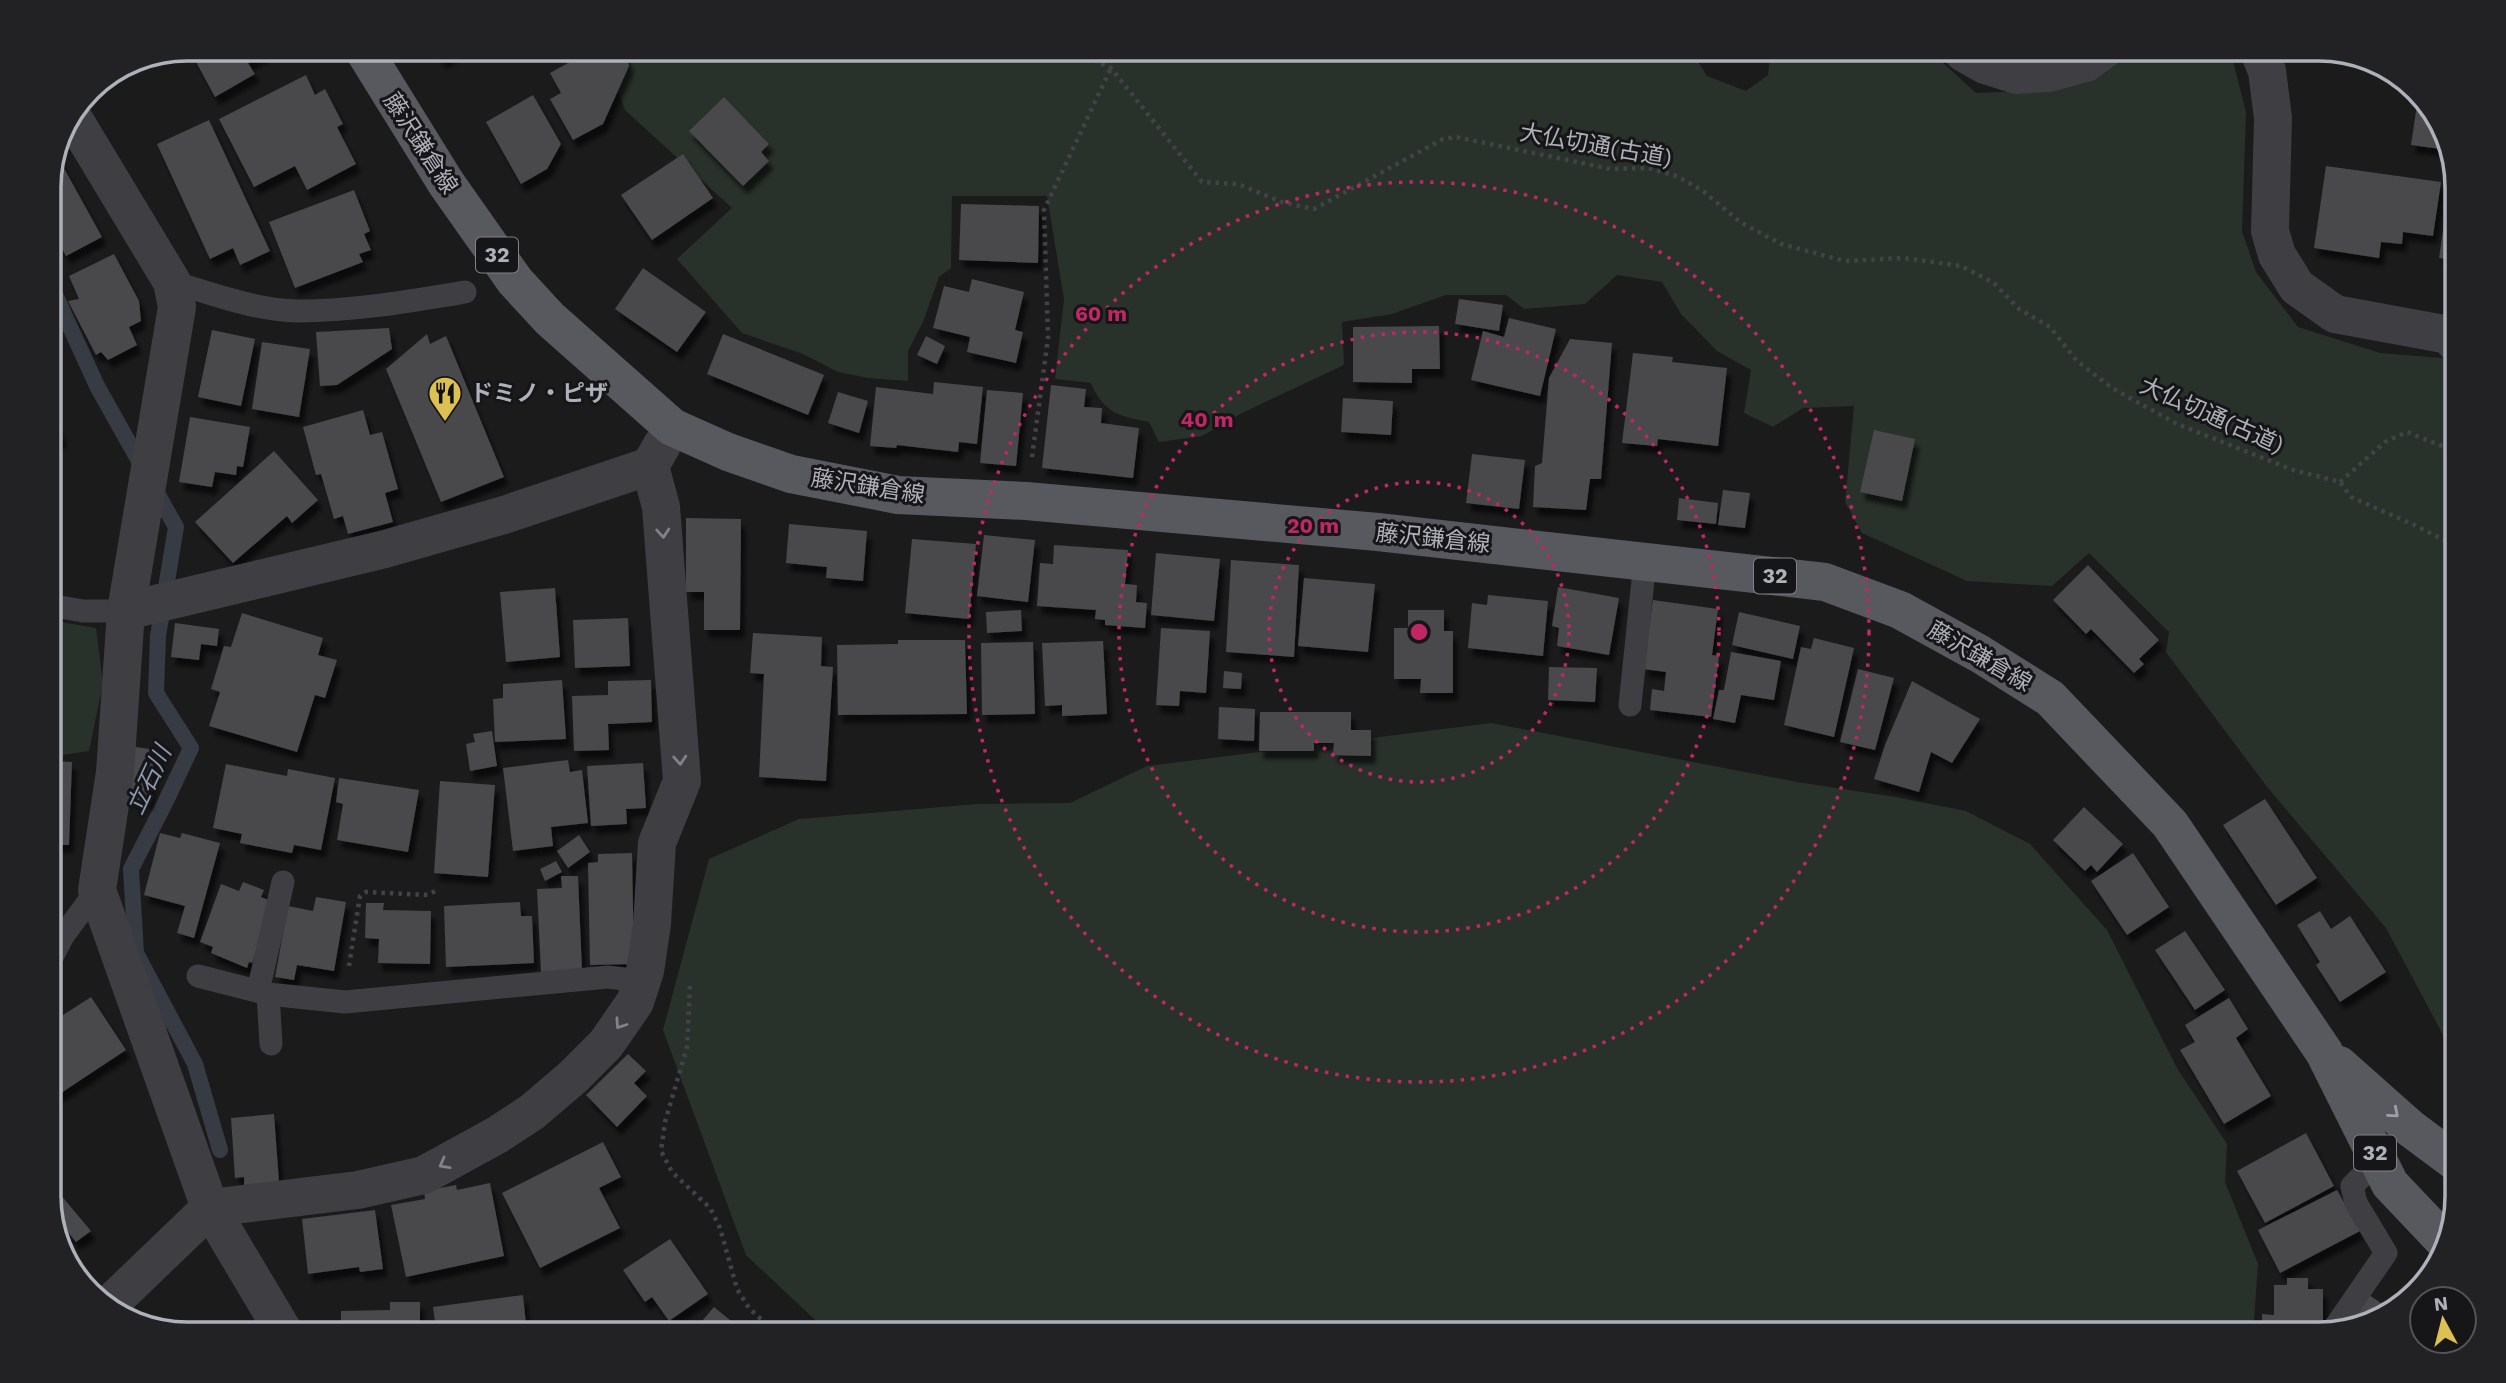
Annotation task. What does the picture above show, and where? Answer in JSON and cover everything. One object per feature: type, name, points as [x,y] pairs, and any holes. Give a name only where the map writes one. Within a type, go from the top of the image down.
[{"type":"main road","name":"藤沢鎌倉線","points":[[371,62],[446,183],[516,281],[550,319],[671,427],[728,452],[791,474],[898,495],[1026,501],[1378,532],[1825,582],[1900,610],[1980,654],[2050,698],[2169,824],[2324,1052],[2390,1184],[2438,1235]]},
{"type":"main road","name":"藤沢鎌倉線","points":[[2324,1052],[2410,1128],[2445,1154]]},
{"type":"street","points":[[1978,61],[2016,75],[2049,73],[2087,61]]},
{"type":"street","points":[[2263,61],[2267,71],[2273,118],[2270,231],[2277,256],[2297,287],[2335,314],[2444,337]]},
{"type":"street","points":[[77,125],[172,282],[177,307],[126,611],[115,772],[97,890],[209,1209],[278,1322]]},
{"type":"street","points":[[126,611],[385,549],[504,515],[650,466],[671,427]]},
{"type":"street","points":[[121,1303],[209,1209],[358,1190],[424,1175],[521,1119],[573,1077],[606,1044],[635,1002],[652,924],[657,843],[682,781],[661,507],[650,466]]},
{"type":"lane","points":[[172,282],[253,305],[298,311],[363,306],[465,292]]},
{"type":"lane","points":[[1630,705],[1644,561]]},
{"type":"lane","points":[[62,607],[83,611],[126,611]]},
{"type":"lane","points":[[271,1044],[263,993],[283,882]]},
{"type":"lane","points":[[62,938],[97,890]]},
{"type":"lane","points":[[198,976],[263,993],[345,1002],[608,977],[641,981]]},
{"type":"lane","points":[[2340,1320],[2386,1253],[2356,1203],[2352,1186],[2378,1160]]},
{"type":"path","name":"大仏切通(古道)","points":[[1097,62],[1111,68],[1202,182],[1238,184],[1282,202],[1314,208],[1443,139],[1456,136],[1611,169],[1648,168],[1677,176],[1703,191],[1740,222],[1781,244],[1845,261],[1904,258],[1961,266],[1994,283],[2019,309],[2050,327],[2077,361],[2112,388],[2177,424],[2293,470],[2340,482],[2351,497],[2444,541]]},
{"type":"path","points":[[1026,501],[1048,338],[1044,210],[1111,68]]},
{"type":"path","points":[[2340,482],[2385,442],[2407,432],[2444,447]]},
{"type":"path","points":[[345,1002],[360,896],[366,892],[428,895],[437,890]]},
{"type":"path","points":[[690,977],[687,1047],[665,1122],[661,1151],[672,1172],[710,1208],[720,1228],[737,1289],[749,1308],[764,1322]]},
{"type":"shaded area","points":[[1698,61],[1707,76],[1746,91],[1768,75],[1770,61],[1941,61],[1976,93],[2055,90],[2106,61],[2233,61],[2246,112],[2242,231],[2256,272],[2298,327],[2380,353],[2442,358],[2444,361],[2445,1038],[2386,928],[2268,788],[2166,652],[2169,632],[2089,553],[2052,586],[1967,581],[1862,533],[1845,502],[1854,406],[1803,408],[1773,427],[1744,413],[1751,370],[1717,351],[1681,314],[1662,282],[1617,275],[1585,304],[1524,309],[1506,295],[1446,295],[1392,314],[1342,322],[1344,365],[1244,412],[1202,436],[1159,442],[1149,422],[1114,412],[1101,401],[1091,383],[1055,379],[1064,299],[1047,196],[952,196],[951,268],[939,277],[923,322],[908,351],[908,381],[868,378],[838,372],[803,354],[742,333],[677,259],[732,208],[625,110],[605,62]]},
{"type":"shaded area","points":[[62,622],[96,628],[103,683],[89,751],[62,755]]},
{"type":"shaded area","points":[[1491,723],[1797,782],[1966,811],[2030,844],[2107,930],[2177,1068],[2227,1144],[2225,1182],[2258,1264],[2254,1322],[817,1322],[746,1255],[663,1030],[709,859],[799,819],[977,804],[1070,803],[1147,766]]},
{"type":"building","points":[[196,62],[250,62],[248,63],[255,74],[215,97]]},
{"type":"building","points":[[570,62],[628,62],[629,66],[603,124],[573,140],[550,99],[561,93],[550,73]]},
{"type":"building","points":[[306,75],[315,95],[325,89],[343,124],[337,127],[356,164],[307,190],[295,166],[254,187],[219,119]]},
{"type":"building","points":[[533,95],[561,144],[547,169],[521,184],[486,122]]},
{"type":"building","points":[[724,97],[769,144],[761,152],[769,161],[743,186],[689,131]]},
{"type":"building","points":[[2416,108],[2424,117],[2438,149],[2411,145]]},
{"type":"building","points":[[209,120],[270,251],[240,265],[233,248],[210,259],[157,144]]},
{"type":"building","points":[[683,154],[713,198],[652,240],[621,195]]},
{"type":"building","points":[[2326,166],[2441,182],[2433,236],[2403,232],[2402,244],[2381,242],[2379,258],[2314,248]]},
{"type":"building","points":[[63,167],[102,237],[66,256],[62,249]]},
{"type":"building","points":[[354,190],[370,231],[364,234],[371,250],[359,254],[363,262],[295,288],[269,222]]},
{"type":"building","points":[[961,204],[1039,206],[1038,263],[959,260]]},
{"type":"building","points":[[2444,224],[2444,259],[2439,258]]},
{"type":"building","points":[[114,254],[139,301],[141,321],[129,327],[137,345],[108,360],[101,352],[96,355],[68,301],[79,299],[69,276]]},
{"type":"building","points":[[643,268],[706,312],[677,352],[615,309]]},
{"type":"building","points":[[972,279],[1024,292],[1015,330],[1023,332],[1016,363],[967,352],[970,337],[933,328],[944,286],[969,292]]},
{"type":"building","points":[[1459,299],[1503,305],[1499,331],[1455,324]]},
{"type":"building","points":[[1509,318],[1556,329],[1540,396],[1471,380],[1483,331],[1504,337]]},
{"type":"building","points":[[1439,326],[1440,369],[1412,369],[1412,383],[1353,382],[1353,327]]},
{"type":"building","points":[[389,328],[392,349],[337,385],[320,386],[316,332]]},
{"type":"building","points":[[212,330],[255,339],[241,406],[198,397]]},
{"type":"building","name":"ドミノ・ピザ","points":[[427,334],[430,344],[446,336],[504,477],[441,502],[386,369]]},
{"type":"building","points":[[723,334],[824,375],[808,415],[707,374]]},
{"type":"building","points":[[926,336],[945,346],[937,364],[917,355]]},
{"type":"building","points":[[1570,339],[1612,343],[1601,479],[1590,479],[1586,510],[1533,507],[1535,466],[1542,463],[1549,378]]},
{"type":"building","points":[[262,342],[310,349],[299,417],[252,409]]},
{"type":"building","points":[[1633,353],[1673,357],[1672,362],[1727,368],[1718,446],[1658,439],[1657,446],[1622,443]]},
{"type":"building","points":[[934,382],[983,387],[977,444],[959,442],[958,452],[897,445],[896,448],[870,446],[876,387],[933,394]]},
{"type":"building","points":[[1051,385],[1086,389],[1084,407],[1102,408],[1101,423],[1139,428],[1133,478],[1042,468]]},
{"type":"building","points":[[987,390],[1023,393],[1016,466],[980,463]]},
{"type":"building","points":[[838,392],[868,401],[859,433],[828,423]]},
{"type":"building","points":[[1343,398],[1393,401],[1391,435],[1341,432]]},
{"type":"building","points":[[363,410],[370,435],[382,432],[398,489],[385,493],[393,522],[348,534],[343,516],[334,519],[321,474],[316,475],[303,427]]},
{"type":"building","points":[[190,417],[250,427],[243,467],[237,466],[236,475],[215,472],[212,487],[179,482]]},
{"type":"building","points":[[1874,430],[1915,439],[1902,501],[1860,492]]},
{"type":"building","points":[[274,451],[318,500],[292,523],[287,516],[233,563],[195,522]]},
{"type":"building","points":[[1472,454],[1525,460],[1519,509],[1466,503]]},
{"type":"building","points":[[1723,490],[1750,493],[1745,528],[1718,525]]},
{"type":"building","points":[[1679,498],[1718,503],[1716,524],[1677,520]]},
{"type":"building","points":[[686,518],[741,519],[740,630],[704,630],[704,592],[686,592]]},
{"type":"building","points":[[789,524],[867,531],[863,581],[826,578],[827,567],[786,563]]},
{"type":"building","points":[[984,535],[1035,540],[1028,602],[977,596]]},
{"type":"building","points":[[912,539],[976,544],[969,619],[905,613]]},
{"type":"building","points":[[1054,545],[1128,550],[1125,584],[1137,585],[1136,602],[1147,603],[1145,628],[1105,625],[1105,620],[1095,619],[1096,610],[1037,606],[1040,563],[1053,564]]},
{"type":"building","points":[[1156,553],[1220,559],[1214,621],[1151,615]]},
{"type":"building","points":[[1231,560],[1299,565],[1294,657],[1226,652]]},
{"type":"building","points":[[2088,565],[2159,640],[2139,659],[2144,664],[2134,673],[2091,629],[2086,634],[2053,600]]},
{"type":"building","points":[[1304,578],[1375,584],[1368,652],[1298,646]]},
{"type":"building","points":[[1558,587],[1619,598],[1609,655],[1557,646],[1559,628],[1552,626]]},
{"type":"building","points":[[555,588],[560,657],[506,662],[500,592]]},
{"type":"building","points":[[1488,595],[1548,601],[1543,656],[1468,648],[1472,603],[1487,605]]},
{"type":"building","points":[[1653,600],[1718,609],[1712,655],[1719,656],[1711,717],[1650,710],[1652,689],[1664,691],[1666,672],[1643,669]]},
{"type":"building","points":[[1021,610],[1022,631],[987,633],[986,612]]},
{"type":"building","points":[[1408,610],[1444,610],[1444,631],[1453,631],[1453,693],[1420,693],[1421,679],[1394,679],[1394,628],[1408,628]]},
{"type":"building","points":[[1739,612],[1800,626],[1793,659],[1732,645]]},
{"type":"building","points":[[242,613],[323,638],[318,655],[337,660],[325,698],[315,695],[297,752],[209,726],[220,692],[211,689],[224,646],[231,647]]},
{"type":"building","points":[[628,618],[630,666],[575,668],[573,620]]},
{"type":"building","points":[[175,623],[219,629],[217,646],[201,644],[199,660],[171,657]]},
{"type":"building","points":[[1161,628],[1210,631],[1206,693],[1180,691],[1179,706],[1156,705]]},
{"type":"building","points":[[753,633],[822,637],[821,666],[833,667],[826,781],[759,777],[764,674],[750,673]]},
{"type":"building","points":[[1814,638],[1854,648],[1834,737],[1784,725],[1801,647],[1811,649]]},
{"type":"building","points":[[898,640],[965,640],[967,714],[838,715],[837,645],[898,644]]},
{"type":"building","points":[[1103,641],[1107,714],[1062,716],[1062,705],[1045,706],[1042,643]]},
{"type":"building","points":[[1033,642],[1035,714],[982,715],[981,643]]},
{"type":"building","points":[[1731,652],[1781,661],[1774,700],[1741,695],[1735,723],[1713,719],[1719,690],[1724,690]]},
{"type":"building","points":[[1549,667],[1597,668],[1595,702],[1548,700]]},
{"type":"building","points":[[1858,669],[1894,678],[1875,750],[1840,742]]},
{"type":"building","points":[[1224,671],[1242,673],[1241,689],[1223,688]]},
{"type":"building","points":[[562,680],[566,739],[495,742],[493,699],[503,698],[503,684]]},
{"type":"building","points":[[651,680],[652,722],[608,724],[609,750],[574,751],[572,696],[608,695],[608,681]]},
{"type":"building","points":[[1912,681],[1980,719],[1952,763],[1931,752],[1919,792],[1874,779]]},
{"type":"building","points":[[1219,707],[1255,709],[1254,741],[1218,739]]},
{"type":"building","points":[[1260,712],[1351,712],[1351,730],[1371,730],[1371,756],[1333,755],[1334,743],[1314,743],[1314,751],[1259,751]]},
{"type":"building","points":[[492,731],[497,766],[470,771],[466,744],[475,742],[473,734]]},
{"type":"building","points":[[129,746],[156,750],[149,802],[122,798]]},
{"type":"building","points":[[568,760],[570,772],[582,770],[588,823],[551,827],[553,846],[513,851],[503,768]]},
{"type":"building","points":[[62,761],[72,762],[69,845],[62,845]]},
{"type":"building","points":[[643,763],[646,808],[626,809],[627,824],[591,826],[587,766]]},
{"type":"building","points":[[226,764],[287,776],[288,769],[335,778],[321,850],[294,845],[292,853],[240,843],[242,834],[213,828]]},
{"type":"building","points":[[339,778],[419,790],[408,852],[337,840],[343,804],[336,802]]},
{"type":"building","points":[[440,781],[495,785],[488,877],[434,873]]},
{"type":"building","points":[[2265,799],[2317,878],[2276,905],[2223,825]]},
{"type":"building","points":[[2084,807],[2123,844],[2097,872],[2091,865],[2085,871],[2053,840]]},
{"type":"building","points":[[160,833],[180,838],[182,833],[220,843],[194,938],[177,933],[185,906],[144,895]]},
{"type":"building","points":[[579,835],[590,852],[568,868],[557,851]]},
{"type":"building","points":[[632,853],[634,964],[590,965],[588,863],[598,862],[598,854]]},
{"type":"building","points":[[2133,853],[2169,907],[2127,935],[2091,881]]},
{"type":"building","points":[[556,861],[562,872],[545,881],[540,869]]},
{"type":"building","points":[[561,876],[578,876],[582,971],[541,972],[537,889],[562,888]]},
{"type":"building","points":[[243,882],[264,890],[261,897],[271,901],[270,913],[252,963],[249,962],[247,968],[211,953],[213,947],[200,942],[221,884],[239,891]]},
{"type":"building","points":[[316,897],[346,902],[334,971],[297,965],[294,980],[275,977],[288,906],[313,911]]},
{"type":"building","points":[[520,902],[521,916],[532,916],[534,963],[446,967],[444,906]]},
{"type":"building","points":[[366,903],[384,903],[383,910],[431,911],[430,964],[378,963],[379,939],[365,938]]},
{"type":"building","points":[[2320,911],[2331,929],[2350,916],[2386,972],[2340,1002],[2316,965],[2320,962],[2297,925]]},
{"type":"building","points":[[2185,931],[2225,990],[2195,1010],[2155,950]]},
{"type":"building","points":[[91,997],[126,1050],[62,1092],[62,1016]]},
{"type":"building","points":[[2229,998],[2248,1029],[2236,1038],[2271,1096],[2224,1124],[2180,1050],[2195,1042],[2185,1025]]},
{"type":"building","points":[[628,1054],[646,1071],[634,1083],[647,1096],[617,1127],[586,1095]]},
{"type":"building","points":[[274,1114],[279,1182],[244,1185],[244,1177],[235,1178],[231,1118]]},
{"type":"building","points":[[2306,1133],[2334,1186],[2265,1223],[2237,1171]]},
{"type":"building","points":[[603,1142],[621,1177],[599,1188],[620,1228],[540,1268],[502,1193]]},
{"type":"building","points":[[490,1183],[504,1256],[406,1277],[391,1205],[425,1199],[424,1191],[456,1185],[457,1190]]},
{"type":"building","points":[[2337,1190],[2360,1231],[2280,1273],[2258,1230]]},
{"type":"building","points":[[62,1196],[91,1231],[76,1242],[67,1231]]},
{"type":"building","points":[[375,1210],[383,1269],[360,1272],[359,1267],[308,1274],[302,1219]]},
{"type":"building","points":[[670,1239],[708,1294],[669,1321],[652,1297],[645,1302],[623,1270]]},
{"type":"building","points":[[2287,1278],[2308,1278],[2308,1289],[2323,1289],[2323,1322],[2262,1322],[2262,1314],[2274,1315],[2274,1285],[2287,1285]]},
{"type":"building","points":[[2366,1293],[2383,1304],[2359,1315],[2349,1317]]},
{"type":"building","points":[[523,1295],[526,1322],[435,1322],[433,1307]]},
{"type":"building","points":[[390,1302],[420,1302],[420,1322],[341,1322],[341,1311],[390,1310]]},
{"type":"building","points":[[714,1307],[732,1322],[701,1322]]},
{"type":"waterway","name":"立石川","points":[[62,309],[97,386],[176,527],[158,636],[156,693],[191,748],[131,869],[136,953],[195,1064],[220,1150]]},
{"type":"place","name":"ドミノ・ピザ","points":[[445,423]]}]
